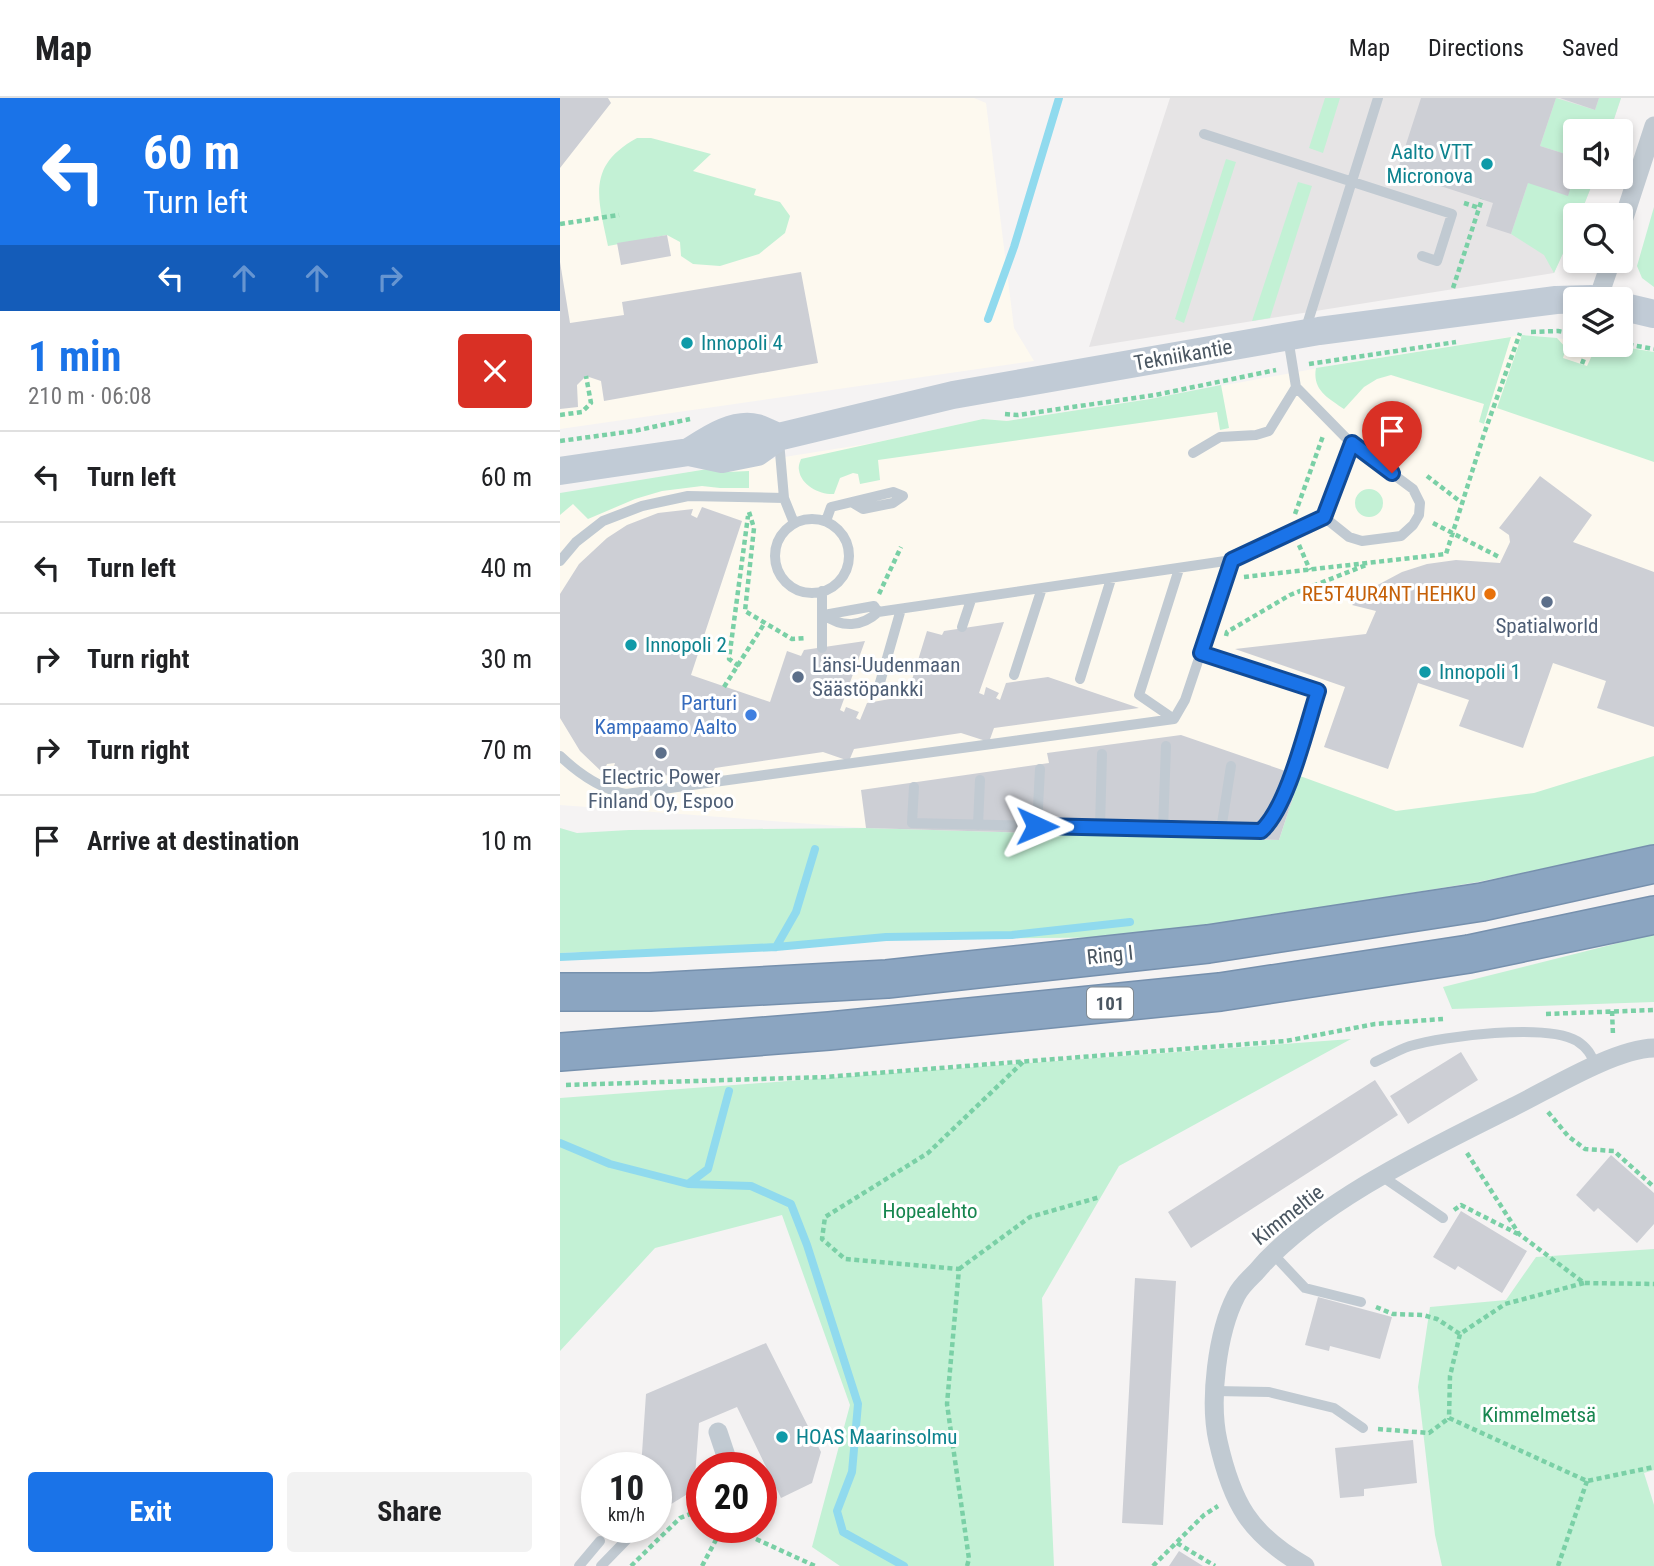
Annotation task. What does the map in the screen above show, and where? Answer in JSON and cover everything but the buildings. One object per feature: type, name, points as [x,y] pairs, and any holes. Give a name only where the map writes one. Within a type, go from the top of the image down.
[{"type":"highway","name":"Ring I","points":[[560,992],[650,992],[887,979],[1195,946],[1482,902],[1654,864]]},
{"type":"highway","name":"101","points":[[560,1052],[829,1031],[1220,992],[1469,954],[1654,915]]},
{"type":"main road","name":"Tekniikantie","points":[[560,471],[689,452],[731,457],[757,452],[778,437],[953,395],[1296,336],[1563,300]]},
{"type":"main road","points":[[1633,309],[1654,314]]},
{"type":"street","points":[[1629,203],[1654,125]]},
{"type":"street","name":"Kimmeltie","points":[[1305,1566],[1287,1556],[1253,1526],[1233,1496],[1216,1430],[1215,1391],[1226,1322],[1237,1294],[1273,1254],[1338,1203],[1426,1153],[1596,1066],[1613,1058],[1654,1048]]},
{"type":"street","points":[[718,1432],[725,1452]]},
{"type":"lane","points":[[1193,453],[1220,437],[1256,435],[1269,431],[1296,387],[1296,336],[1378,98]]},
{"type":"lane","points":[[1203,134],[1452,214],[1437,261],[1422,256]]},
{"type":"lane","points":[[1296,387],[1352,443],[1413,489],[1420,503],[1419,515],[1401,536],[1362,541],[1349,537],[1324,517]]},
{"type":"lane","points":[[778,437],[783,498],[794,523]]},
{"type":"lane","points":[[824,615],[837,624],[867,622],[878,612],[1232,560],[1324,517],[1352,443]]},
{"type":"lane","points":[[560,561],[576,542],[603,521],[642,506],[688,496],[783,498]]},
{"type":"lane","points":[[826,521],[831,507],[853,503]]},
{"type":"lane","points":[[804,519],[826,521],[843,536],[848,546],[847,569],[833,586],[810,593],[799,591],[780,575],[775,564],[774,552],[778,540],[785,530],[804,519]]},
{"type":"lane","points":[[1174,719],[1185,700],[1232,560]]},
{"type":"lane","points":[[1174,719],[1139,695],[1179,569]]},
{"type":"lane","points":[[1080,679],[1111,579]]},
{"type":"lane","points":[[1014,676],[1042,588]]},
{"type":"lane","points":[[822,591],[822,648]]},
{"type":"lane","points":[[962,628],[971,600]]},
{"type":"lane","points":[[824,615],[874,606],[878,612]]},
{"type":"lane","points":[[877,693],[901,609]]},
{"type":"lane","points":[[914,787],[912,823],[1261,831],[1272,821],[1292,773],[1318,691],[1201,653]]},
{"type":"lane","points":[[560,756],[574,769],[608,791],[626,794],[1174,719]]},
{"type":"lane","points":[[1163,829],[1166,746]]},
{"type":"lane","points":[[1100,827],[1102,754]]},
{"type":"lane","points":[[1222,830],[1231,766]]},
{"type":"lane","points":[[1037,826],[1040,769]]},
{"type":"lane","points":[[978,825],[980,780]]},
{"type":"lane","points":[[1375,1062],[1409,1047],[1451,1037],[1536,1031],[1574,1039],[1589,1050],[1596,1066]]},
{"type":"lane","points":[[1383,1177],[1443,1218]]},
{"type":"lane","points":[[1273,1254],[1305,1289],[1362,1301]]},
{"type":"lane","points":[[1215,1391],[1269,1392],[1334,1408],[1363,1428]]},
{"type":"lane","points":[[579,1566],[598,1543]]},
{"type":"lane","points":[[601,1566],[623,1543]]},
{"type":"path","points":[[1451,296],[1482,199]]},
{"type":"path","points":[[560,224],[620,215]]},
{"type":"path","points":[[1453,533],[1520,333]]},
{"type":"path","points":[[1633,345],[1654,349]]},
{"type":"path","points":[[1582,364],[1585,357]]},
{"type":"path","points":[[1312,372],[1314,363]]},
{"type":"path","points":[[560,415],[582,412],[591,403],[586,376]]},
{"type":"path","points":[[1419,471],[1462,503]]},
{"type":"path","points":[[739,666],[729,659],[752,498]]},
{"type":"path","points":[[1419,515],[1501,558]]},
{"type":"path","points":[[724,687],[764,624],[745,611],[754,528],[748,516]]},
{"type":"path","points":[[1219,659],[1227,632],[1264,608],[1374,562]]},
{"type":"path","points":[[1533,1015],[1654,1010]]},
{"type":"path","points":[[560,1085],[825,1077],[1286,1041],[1375,1024],[1453,1018]]},
{"type":"path","points":[[1025,1061],[928,1153],[825,1217],[821,1239],[845,1259],[959,1269],[1030,1217],[1100,1198]]},
{"type":"path","points":[[1536,1096],[1568,1136],[1585,1149],[1614,1151],[1653,1185]]},
{"type":"path","points":[[1457,1137],[1519,1234]]},
{"type":"path","points":[[1443,1218],[1461,1205],[1519,1234],[1584,1283]]},
{"type":"path","points":[[959,1269],[947,1404],[969,1559],[967,1566]]},
{"type":"path","points":[[1449,1418],[1450,1376],[1460,1334],[1505,1304],[1584,1283],[1654,1284]]},
{"type":"path","points":[[1362,1301],[1393,1314],[1423,1315],[1437,1319],[1460,1334]]},
{"type":"path","points":[[1363,1428],[1429,1433],[1449,1418]]},
{"type":"path","points":[[1449,1418],[1587,1481],[1654,1467]]},
{"type":"path","points":[[1558,1566],[1587,1481]]},
{"type":"path","points":[[1153,1566],[1204,1515],[1233,1496]]},
{"type":"path","points":[[631,1566],[680,1518],[686,1516]]},
{"type":"path","points":[[702,1566],[721,1543]]},
{"type":"path","points":[[1177,1543],[1215,1566]]},
{"type":"path","points":[[786,1552],[815,1566]]},
{"type":"shaded area","points":[[560,98],[974,98],[986,103],[1014,328],[1034,361],[560,429]]},
{"type":"shaded area","points":[[1170,98],[1621,98],[1614,119],[1563,119],[1563,189],[1590,189],[1585,203],[1563,203],[1563,253],[1554,273],[1089,347]]},
{"type":"shaded area","points":[[1522,335],[1563,339],[1563,357],[1633,357],[1633,348],[1654,352],[1654,799],[1279,840],[866,828],[560,805],[560,497],[688,472],[873,443],[983,419],[1007,421],[1150,399],[1351,362]]},
{"type":"green space","points":[[1325,98],[1340,98],[1323,153],[1309,148]]},
{"type":"green space","points":[[1556,98],[1595,110],[1599,98],[1621,98],[1614,119],[1563,119],[1563,153],[1540,146]]},
{"type":"green space","points":[[637,138],[651,138],[711,154],[693,171],[756,189],[754,195],[780,202],[790,216],[785,233],[759,254],[720,266],[693,264],[681,256],[680,242],[667,235],[608,246],[599,198],[603,172],[621,149]]},
{"type":"green space","points":[[1226,159],[1236,162],[1184,323],[1175,319]]},
{"type":"green space","points":[[1563,176],[1563,189],[1590,189],[1585,203],[1563,203],[1563,253],[1554,273],[1544,255],[1511,234],[1528,183]]},
{"type":"green space","points":[[1298,182],[1312,186],[1270,318],[1252,321]]},
{"type":"green space","points":[[1654,207],[1654,287],[1642,278],[1637,266]]},
{"type":"green space","points":[[1522,335],[1557,338],[1563,345],[1563,358],[1587,366],[1591,357],[1633,357],[1633,348],[1654,352],[1654,462],[1497,408]]},
{"type":"green space","points":[[1511,337],[1484,424],[1479,422],[1484,404],[1391,375],[1364,387],[1344,409],[1322,393],[1316,382],[1316,368]]},
{"type":"green space","points":[[1221,385],[1229,428],[1220,430],[1217,412],[878,460],[880,480],[860,484],[858,474],[853,473],[840,478],[834,494],[812,488],[803,481],[799,470],[801,459],[983,419],[1007,421]]},
{"type":"green space","points":[[726,466],[727,472],[749,471],[749,488],[702,486],[662,491],[588,519],[573,504],[560,515],[560,493]]},
{"type":"green space","points":[[1369,489],[1379,493],[1383,503],[1379,513],[1369,517],[1359,513],[1355,503],[1359,493]]},
{"type":"green space","points":[[1654,756],[1654,846],[1478,882],[1141,937],[920,939],[560,953],[560,828],[577,833],[629,830],[866,828],[1279,840],[1300,776],[1396,811],[1534,793]]},
{"type":"green space","points":[[1654,934],[1654,1002],[1452,1009],[1443,987]]},
{"type":"green space","name":"Hopealehto","points":[[1351,1039],[1119,1166],[1042,1298],[1054,1566],[840,1566],[812,1547],[850,1405],[782,1215],[655,1248],[560,1351],[560,1098]]},
{"type":"green space","name":"Kimmelmetsä","points":[[1654,1249],[1654,1470],[1644,1473],[1654,1505],[1654,1566],[1442,1566],[1435,1535],[1418,1387],[1430,1307],[1506,1300],[1536,1257]]},
{"type":"waterway","points":[[988,319],[1014,247],[1059,98]]},
{"type":"waterway","points":[[776,947],[796,912],[815,849]]},
{"type":"waterway","points":[[560,957],[776,947],[886,937],[1012,935],[1130,922]]},
{"type":"waterway","points":[[560,1143],[610,1164],[688,1184],[708,1169],[729,1091]]},
{"type":"waterway","points":[[688,1184],[751,1186],[791,1204],[807,1245],[858,1404],[852,1472],[837,1511],[843,1532],[904,1566]]},
{"type":"place","name":"Aalto VTT Micronova","points":[[1487,164]]},
{"type":"place","name":"Innopoli 4","points":[[687,343]]},
{"type":"place","name":"RE5T4UR4NT HEHKU","points":[[1490,594]]},
{"type":"place","name":"Spatialworld","points":[[1547,602]]},
{"type":"place","name":"Innopoli 2","points":[[631,645]]},
{"type":"place","name":"Innopoli 1","points":[[1425,672]]},
{"type":"place","name":"Länsi-Uudenmaan Säästöpankki","points":[[798,677]]},
{"type":"place","name":"Parturi Kampaamo Aalto","points":[[751,715]]},
{"type":"place","name":"Electric Power Finland Oy, Espoo","points":[[661,753]]},
{"type":"place","name":"HOAS Maarinsolmu","points":[[782,1437]]},
{"type":"route","points":[[1037,826],[1261,831],[1272,821],[1292,773],[1318,691],[1201,653],[1224,580],[1232,560],[1324,517],[1352,443],[1392,473]]}]
